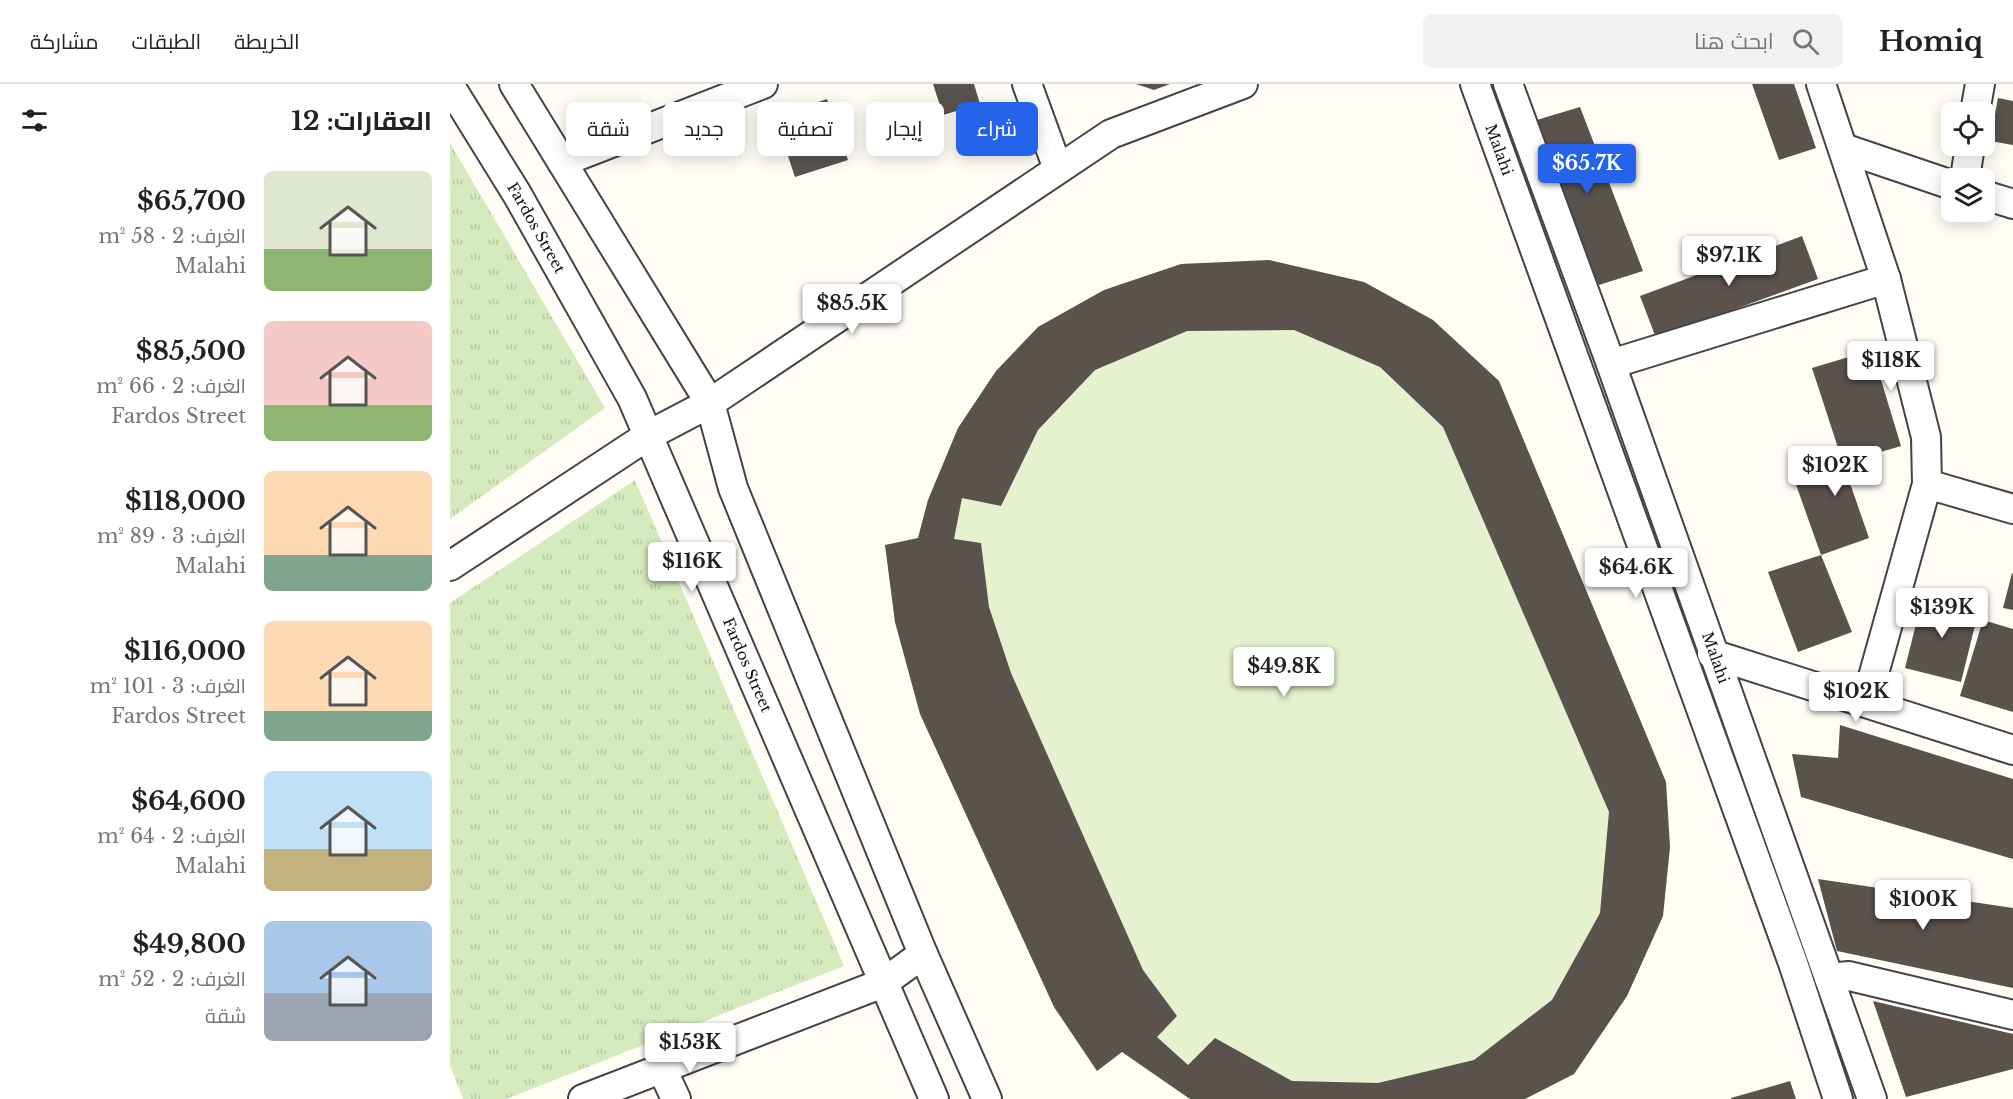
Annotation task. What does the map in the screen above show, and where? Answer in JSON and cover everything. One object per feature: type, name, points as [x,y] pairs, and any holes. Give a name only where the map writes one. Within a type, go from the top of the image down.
[{"type":"street","points":[[514,84],[710,403],[733,488],[923,954],[987,1099]]},
{"type":"street","points":[[562,162],[763,84]]},
{"type":"street","points":[[1027,84],[1058,170]]},
{"type":"street","points":[[450,566],[649,435],[710,403],[1111,134],[1243,84]]},
{"type":"street","name":"Malahi","points":[[1475,84],[1792,963],[1838,1099]]},
{"type":"street","name":"Malahi","points":[[1508,84],[1611,364],[1712,654],[1872,1099]]},
{"type":"street","points":[[1821,84],[1886,279],[1926,437],[1927,484],[1866,702]]},
{"type":"street","points":[[1977,102],[1980,84]]},
{"type":"street","name":"Fardos Street","points":[[450,86],[523,204],[632,398],[934,1099]]},
{"type":"street","points":[[1843,148],[1941,181]]},
{"type":"street","points":[[1995,198],[2013,204]]},
{"type":"street","points":[[1611,364],[1886,279]]},
{"type":"street","points":[[1927,484],[2013,509]]},
{"type":"street","points":[[1712,654],[2013,750]]},
{"type":"street","points":[[583,1099],[884,983],[923,954]]},
{"type":"street","points":[[1829,978],[1850,976],[2013,1015]]},
{"type":"street","points":[[662,1069],[676,1099]]},
{"type":"green space","points":[[450,143],[605,408],[450,519]]},
{"type":"green space","points":[[1269,260],[1364,282],[1433,320],[1666,782],[1670,847],[1663,916],[1627,996],[1574,1074],[1525,1099],[1190,1099],[1122,1052],[1097,1071],[920,714],[895,622],[885,545],[918,538],[928,500],[958,428],[996,371],[1038,327],[1104,290],[1181,264]]},
{"type":"green space","points":[[635,480],[844,966],[506,1099],[463,1099],[450,1065],[450,603]]},
{"type":"building","points":[[933,84],[974,84],[979,102],[956,102],[956,111],[944,115],[944,102],[939,102]]},
{"type":"building","points":[[1136,84],[1170,84],[1154,90]]},
{"type":"building","points":[[1752,84],[1794,84],[1816,148],[1779,160]]},
{"type":"building","points":[[1998,98],[2013,101],[2013,145],[1995,142],[1995,114]]},
{"type":"building","points":[[1580,107],[1643,271],[1599,285],[1530,122]]},
{"type":"building","points":[[788,156],[847,156],[848,160],[795,177]]},
{"type":"building","points":[[1802,236],[1818,279],[1656,338],[1640,296]]},
{"type":"building","points":[[1269,260],[1364,282],[1433,320],[1499,381],[1666,782],[1670,847],[1663,916],[1627,996],[1574,1074],[1525,1099],[1190,1099],[1122,1052],[1097,1071],[1054,1007],[920,714],[895,622],[885,545],[918,538],[928,500],[958,428],[996,371],[1038,327],[1104,290],[1181,264]],"holes":[[[1294,330],[1380,367],[1443,427],[1609,812],[1600,913],[1552,1000],[1474,1060],[1378,1083],[1292,1081],[1215,1038],[1188,1065],[1157,1037],[1177,1016],[1143,970],[1011,673],[989,607],[981,543],[954,539],[962,498],[1001,506],[1038,430],[1095,370],[1187,331]]]},
{"type":"building","points":[[1872,350],[1901,446],[1843,463],[1812,368]]},
{"type":"building","points":[[1843,463],[1869,538],[1821,555],[1794,479]]},
{"type":"building","points":[[1821,555],[1852,632],[1798,652],[1768,572]]},
{"type":"building","points":[[2013,574],[2013,610],[2003,608]]},
{"type":"building","points":[[1923,596],[1979,609],[1961,682],[1905,668]]},
{"type":"building","points":[[1983,620],[2013,629],[2013,712],[1960,696]]},
{"type":"building","points":[[1840,725],[2013,779],[2013,859],[1801,797],[1792,754],[1838,758]]},
{"type":"building","points":[[1818,879],[2013,908],[2013,988],[1837,951]]},
{"type":"building","points":[[1873,1001],[2013,1034],[2013,1069],[1906,1097]]},
{"type":"building","points":[[1790,1081],[1796,1099],[1731,1099],[1731,1098]]}]
